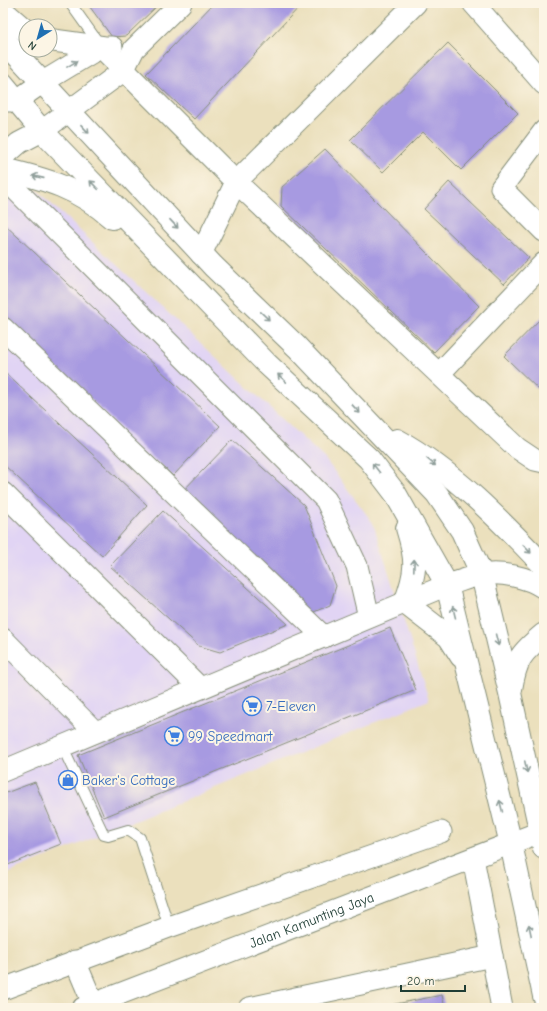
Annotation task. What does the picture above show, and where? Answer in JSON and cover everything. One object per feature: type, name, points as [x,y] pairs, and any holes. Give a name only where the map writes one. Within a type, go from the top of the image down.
[{"type":"main road","points":[[3,11],[18,24]]},
{"type":"main road","points":[[3,37],[15,53],[201,254],[298,347],[373,428],[412,466],[437,494],[462,531],[482,575],[510,693],[542,840]]},
{"type":"main road","points":[[58,41],[101,47]]},
{"type":"main road","points":[[7,95],[266,363],[368,459],[395,494],[448,585],[511,844],[544,996]]},
{"type":"main road","points":[[3,169],[46,179],[66,187],[101,209],[213,308]]},
{"type":"main road","points":[[373,428],[421,453],[508,529],[544,566]]},
{"type":"main road","points":[[395,494],[414,552],[413,581],[405,603],[449,638],[467,665]]},
{"type":"main road","points":[[510,693],[514,668],[523,652],[544,634]]},
{"type":"street","points":[[3,157],[20,143],[42,131],[123,71],[134,49],[180,3]]},
{"type":"street","points":[[201,254],[236,182],[416,3]]},
{"type":"street","points":[[473,3],[544,84]]},
{"type":"street","points":[[101,47],[123,71],[236,182],[517,448],[535,460],[544,462]]},
{"type":"street","points":[[7,95],[43,82],[101,47],[134,49]]},
{"type":"street","points":[[544,131],[501,188],[544,230]]},
{"type":"street","points":[[3,177],[326,500],[357,566],[369,617]]},
{"type":"street","points":[[440,374],[544,264]]},
{"type":"street","points":[[3,328],[324,637]]},
{"type":"street","points":[[3,493],[200,688]]},
{"type":"street","points":[[3,771],[448,585],[482,575],[518,577],[544,588]]},
{"type":"street","points":[[3,639],[95,732]]},
{"type":"street","points":[[3,988],[169,927],[440,832]]},
{"type":"street","name":"Jalan Kamunting Jaya","points":[[90,1007],[473,858],[511,844],[542,840]]},
{"type":"street","points":[[473,858],[502,1008]]},
{"type":"street","points":[[249,1008],[299,1003],[492,956]]},
{"type":"street","points":[[75,961],[90,1007]]},
{"type":"lane","points":[[70,3],[101,47]]},
{"type":"lane","points":[[62,746],[104,835],[108,836],[128,830],[140,838],[169,927]]},
{"type":"shaded area","points":[[3,159],[325,459],[373,523],[429,700],[3,875]]},
{"type":"building","points":[[87,3],[160,3],[126,36],[112,37]]},
{"type":"building","points":[[214,3],[303,3],[194,119],[146,74]]},
{"type":"building","points":[[448,43],[518,113],[461,170],[423,132],[383,172],[350,140]]},
{"type":"building","points":[[325,149],[479,306],[434,352],[281,206],[282,187]]},
{"type":"building","points":[[449,182],[529,258],[504,284],[424,209]]},
{"type":"building","points":[[3,223],[220,426],[173,476],[3,318]]},
{"type":"building","points":[[544,315],[544,395],[504,356]]},
{"type":"building","points":[[3,371],[147,505],[102,556],[3,464]]},
{"type":"building","points":[[232,440],[304,505],[336,586],[330,605],[307,615],[178,496]]},
{"type":"building","points":[[163,511],[288,624],[220,652],[199,646],[110,566]]},
{"type":"building","points":[[390,628],[416,690],[104,817],[78,755]]},
{"type":"building","points":[[35,782],[61,844],[3,867],[3,794]]},
{"type":"building","points":[[442,995],[445,1008],[380,1008],[380,1007]]},
{"type":"place","name":"7-Eleven","points":[[252,706]]},
{"type":"place","name":"99 Speedmart","points":[[174,736]]},
{"type":"place","name":"Baker's Cottage","points":[[68,780]]}]
